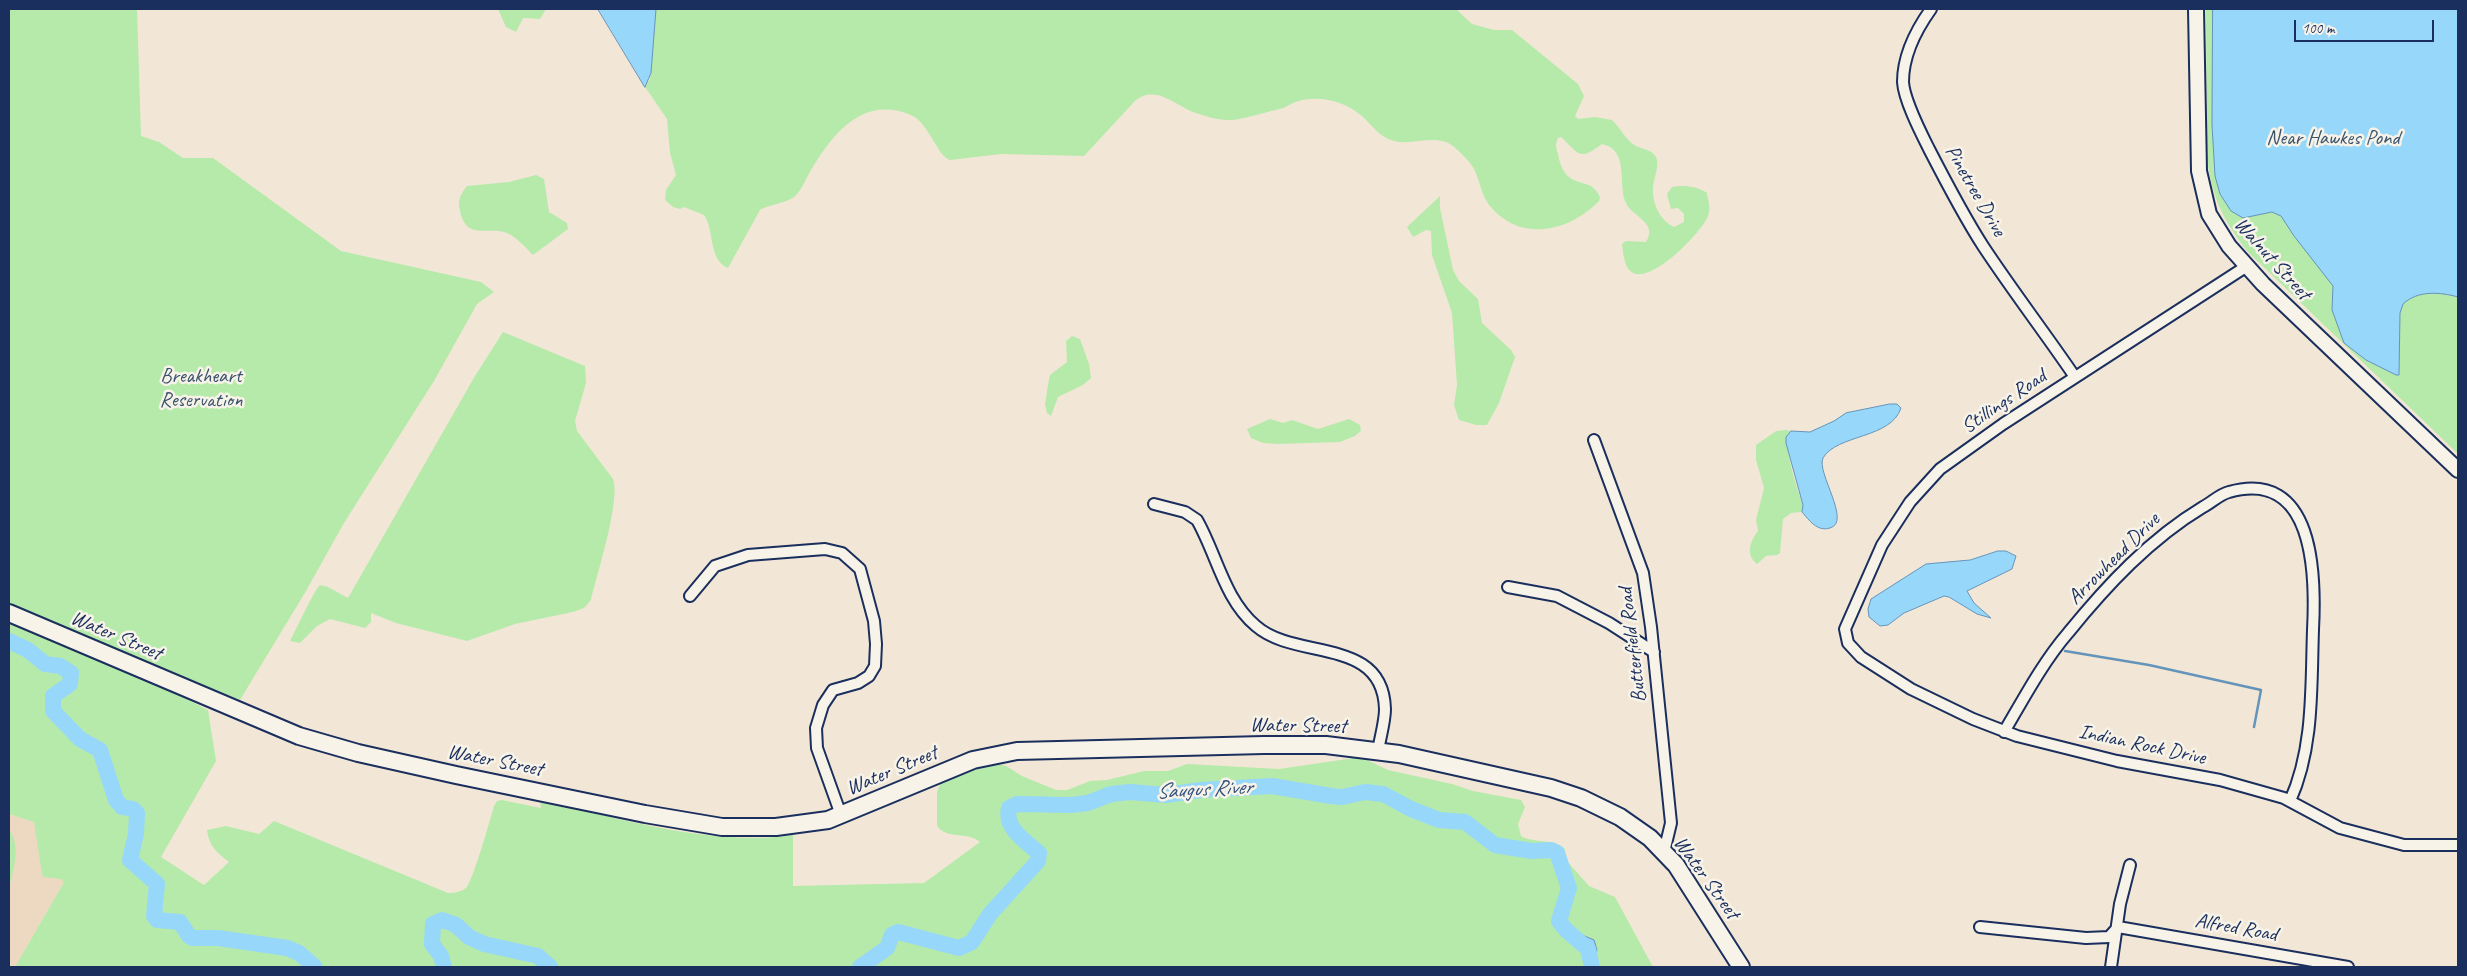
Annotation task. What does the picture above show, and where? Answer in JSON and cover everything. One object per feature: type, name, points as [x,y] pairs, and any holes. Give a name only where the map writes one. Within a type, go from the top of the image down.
[{"type":"main road","name":"Walnut Street","points":[[2196,9],[2199,170],[2210,214],[2229,246],[2263,284],[2458,470]]},
{"type":"main road","name":"Water Street","points":[[9,613],[299,736],[358,753],[645,814],[722,827],[776,827],[828,820],[973,760],[1018,752],[1264,745],[1326,746],[1378,750],[1500,776],[1568,793],[1620,817],[1650,838],[1664,852],[1692,888],[1741,967]]},
{"type":"street","name":"Pinetree Drive","points":[[1931,9],[1919,26],[1907,54],[1904,68],[1903,84],[1917,125],[1944,179],[1983,245],[2075,377]]},
{"type":"street","name":"Stillings Road","points":[[1845,629],[1882,545],[1910,502],[1940,469],[2075,377],[2247,266]]},
{"type":"street","name":"Butterfield Road","points":[[1594,440],[1643,573],[1654,652],[1672,823],[1664,852]]},
{"type":"street","name":"Arrowhead Drive","points":[[2004,732],[2066,634],[2120,573],[2177,523],[2228,492],[2264,488],[2290,502],[2305,529],[2315,596],[2309,735],[2297,786],[2290,801]]},
{"type":"street","points":[[1154,504],[1185,512],[1197,520],[1237,605],[1256,626],[1284,641],[1333,652],[1365,664],[1381,686],[1385,710],[1378,750]]},
{"type":"street","points":[[690,596],[715,566],[748,555],[824,550],[842,553],[860,569],[874,621],[875,666],[869,676],[858,682],[833,690],[823,705],[816,728],[817,748],[841,815]]},
{"type":"street","points":[[1508,587],[1557,596],[1609,623],[1654,652]]},
{"type":"street","name":"Indian Rock Drive","points":[[1845,629],[1848,643],[1861,657],[1911,689],[1973,720],[2004,732],[2116,761],[2220,780],[2290,801],[2340,828],[2404,845],[2458,845]]},
{"type":"street","points":[[2111,967],[2120,904],[2130,866]]},
{"type":"street","points":[[1980,927],[2086,938],[2109,937],[2118,927]]},
{"type":"street","name":"Alfred Road","points":[[2118,927],[2348,967]]},
{"type":"shaded area","points":[[9,814],[89,839],[15,967],[9,967]]},
{"type":"green space","name":"Breakheart Reservation","points":[[9,9],[137,9],[141,136],[159,142],[183,158],[213,158],[341,251],[481,282],[494,292],[477,304],[434,381],[344,523],[306,591],[240,700],[9,604]]},
{"type":"green space","points":[[498,9],[546,9],[540,19],[523,18],[516,32],[506,27]]},
{"type":"green space","points":[[656,9],[1456,9],[1472,24],[1494,30],[1512,30],[1578,84],[1584,96],[1575,116],[1578,119],[1595,117],[1612,120],[1632,144],[1655,155],[1657,165],[1653,184],[1654,199],[1659,213],[1668,223],[1674,227],[1684,222],[1684,214],[1678,208],[1671,209],[1667,194],[1672,187],[1690,187],[1707,193],[1709,213],[1704,224],[1696,234],[1673,256],[1648,272],[1637,274],[1627,267],[1622,244],[1626,241],[1646,242],[1649,229],[1625,201],[1621,167],[1616,153],[1610,147],[1602,144],[1589,153],[1580,154],[1561,137],[1558,138],[1557,150],[1561,166],[1566,174],[1572,179],[1596,190],[1600,197],[1599,201],[1574,220],[1559,226],[1530,229],[1515,225],[1502,218],[1490,206],[1473,168],[1453,146],[1439,140],[1394,141],[1380,134],[1354,110],[1334,101],[1324,99],[1303,100],[1284,108],[1227,120],[1215,119],[1196,113],[1159,95],[1151,94],[1135,101],[1084,156],[1001,154],[950,160],[941,152],[923,125],[911,115],[894,110],[878,110],[864,114],[851,122],[829,143],[800,191],[795,196],[760,210],[728,268],[717,259],[710,229],[704,215],[684,207],[680,209],[673,207],[665,200],[666,190],[676,175],[670,153],[667,119],[645,87],[650,79]]},
{"type":"green space","name":"Near Hawkes Pond","points":[[2206,9],[2458,9],[2458,454],[2248,252],[2220,209],[2212,187],[2207,160]]},
{"type":"green space","points":[[536,175],[544,179],[549,212],[567,223],[568,229],[533,255],[509,234],[502,231],[474,230],[463,221],[459,201],[461,194],[467,186],[509,182]]},
{"type":"green space","points":[[1440,196],[1440,208],[1453,270],[1459,281],[1478,299],[1482,323],[1511,350],[1515,357],[1499,403],[1487,425],[1476,425],[1459,420],[1454,405],[1457,385],[1452,313],[1432,255],[1431,231],[1426,230],[1413,237],[1407,227]]},
{"type":"green space","points":[[503,332],[585,366],[586,383],[575,421],[577,431],[613,479],[615,489],[611,520],[591,600],[584,608],[573,612],[515,624],[467,641],[396,623],[371,613],[371,622],[365,628],[330,619],[317,626],[300,643],[290,641],[320,585],[328,587],[348,598],[475,376]]},
{"type":"green space","points":[[1072,336],[1080,339],[1089,364],[1091,378],[1083,385],[1058,397],[1051,416],[1047,413],[1045,404],[1050,375],[1067,362],[1066,341]]},
{"type":"green space","points":[[1270,419],[1283,423],[1292,420],[1318,429],[1349,419],[1360,425],[1361,431],[1355,436],[1340,442],[1277,444],[1263,443],[1251,438],[1247,429]]},
{"type":"green space","points":[[1776,431],[1791,431],[1788,447],[1789,457],[1803,505],[1802,512],[1791,513],[1783,519],[1780,553],[1766,556],[1757,564],[1751,556],[1750,548],[1758,531],[1756,520],[1764,488],[1756,460],[1756,445]]},
{"type":"green space","points":[[9,620],[151,681],[208,710],[216,761],[161,857],[204,885],[229,862],[214,848],[209,840],[207,830],[226,826],[259,834],[274,821],[448,893],[460,891],[466,888],[469,883],[494,806],[497,801],[502,800],[541,808],[540,801],[666,829],[698,834],[762,838],[793,835],[793,886],[924,883],[980,842],[970,837],[946,833],[937,826],[937,792],[941,782],[994,763],[1006,766],[1022,776],[1056,790],[1067,790],[1090,781],[1107,780],[1144,771],[1168,771],[1187,764],[1279,769],[1354,758],[1367,760],[1388,770],[1452,784],[1473,791],[1521,800],[1525,807],[1518,824],[1521,836],[1561,846],[1565,849],[1566,860],[1589,886],[1615,897],[1653,967],[15,967],[64,882],[61,879],[43,877],[34,822],[9,814]]},
{"type":"green space","points":[[9,829],[13,836],[16,850],[9,888]]},
{"type":"water","points":[[598,9],[656,9],[651,73],[645,87]]},
{"type":"water","name":"Near Hawkes Pond","points":[[2213,9],[2458,9],[2458,297],[2429,293],[2415,296],[2403,304],[2400,313],[2399,375],[2366,360],[2344,343],[2332,310],[2333,286],[2281,216],[2272,212],[2243,218],[2231,211],[2220,194],[2215,176],[2212,125]]},
{"type":"water","points":[[1897,404],[1901,408],[1887,426],[1840,444],[1830,450],[1823,458],[1824,474],[1836,507],[1837,516],[1836,524],[1830,528],[1817,527],[1802,512],[1803,505],[1786,437],[1791,431],[1810,432],[1846,413]]},
{"type":"water","points":[[1998,551],[2006,551],[2016,556],[2012,569],[1967,591],[1974,603],[1991,618],[1977,614],[1949,597],[1944,596],[1904,613],[1888,625],[1880,626],[1869,617],[1868,609],[1871,599],[1926,564],[1970,560]]},
{"type":"water","points":[[1559,921],[1575,932],[1594,940],[1597,950],[1592,966],[1584,954],[1568,939]]},
{"type":"waterway","name":"Saugus River","points":[[9,641],[28,650],[45,664],[60,666],[71,673],[70,684],[53,696],[53,711],[80,739],[100,750],[116,800],[122,807],[133,809],[137,813],[136,834],[130,860],[157,884],[154,916],[157,920],[180,922],[189,936],[193,938],[218,938],[287,948],[299,953],[315,967]]},
{"type":"waterway","points":[[2065,651],[2149,665],[2261,690],[2254,727]]},
{"type":"waterway","name":"Saugus River","points":[[860,967],[887,948],[892,935],[898,932],[959,948],[972,942],[990,914],[1038,861],[1039,853],[1017,834],[1010,822],[1009,808],[1017,804],[1071,805],[1088,803],[1111,794],[1130,792],[1166,795],[1201,790],[1272,786],[1342,797],[1365,792],[1383,794],[1411,809],[1439,820],[1465,822],[1495,845],[1532,851],[1551,850],[1557,853],[1569,888],[1559,921],[1566,930],[1588,949],[1592,967]]},
{"type":"waterway","name":"Saugus River","points":[[444,967],[441,956],[432,944],[433,924],[442,920],[456,925],[469,937],[484,944],[538,956],[550,967]]}]
